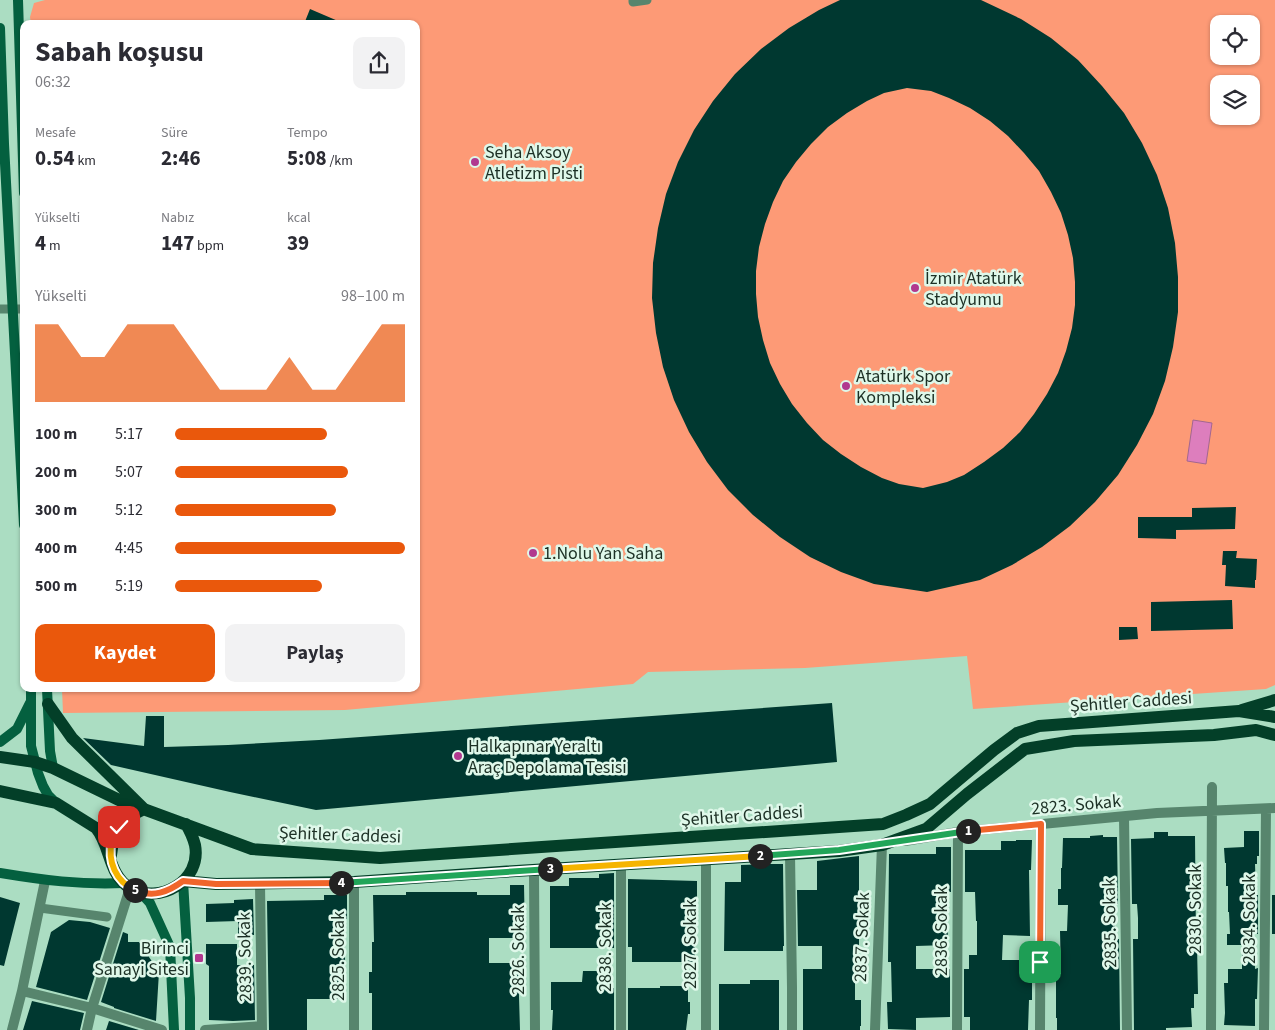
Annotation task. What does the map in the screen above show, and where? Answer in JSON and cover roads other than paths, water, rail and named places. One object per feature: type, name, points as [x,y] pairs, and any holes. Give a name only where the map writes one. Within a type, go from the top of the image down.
[{"type":"main road","points":[[18,0],[20,64]]},
{"type":"main road","points":[[0,28],[20,453]]},
{"type":"main road","points":[[47,692],[50,751],[53,768]]},
{"type":"main road","points":[[0,742],[17,729],[31,694]]},
{"type":"main road","points":[[31,694],[31,746],[42,786],[56,803],[96,828],[105,841],[114,872],[150,903],[170,947],[174,1030]]},
{"type":"main road","points":[[1239,711],[1275,700]]},
{"type":"main road","points":[[48,704],[72,738],[144,809],[130,816],[119,827],[112,842],[110,857]]},
{"type":"main road","name":"Şehitler Caddesi","points":[[0,757],[35,762],[53,768],[119,800],[252,849],[380,858],[883,824],[930,804],[1017,733],[1039,726],[1239,711],[1275,717]]},
{"type":"main road","name":"Şehitler Caddesi","points":[[183,881],[216,884],[354,882],[790,854],[882,845],[926,829],[1025,749],[1074,741],[1214,735],[1256,730],[1275,735]]},
{"type":"main road","points":[[0,791],[56,803]]},
{"type":"main road","points":[[0,873],[46,881],[132,888],[156,894],[171,890],[183,881],[191,871],[196,847],[186,824]]},
{"type":"main road","points":[[183,881],[190,998],[190,1030]]},
{"type":"street","name":"2830. Sokak","points":[[1211,1030],[1212,787]]},
{"type":"street","name":"2823. Sokak","points":[[882,845],[958,832],[1124,816],[1271,809]]},
{"type":"street","name":"2834. Sokak","points":[[1264,1030],[1271,809]]},
{"type":"street","name":"2835. Sokak","points":[[1124,816],[1127,1030]]},
{"type":"street","points":[[1040,1030],[1041,824]]},
{"type":"street","name":"2836. Sokak","points":[[957,1030],[958,832]]},
{"type":"street","name":"2837. Sokak","points":[[875,1030],[882,845]]},
{"type":"street","points":[[790,854],[792,1030]]},
{"type":"street","name":"2827. Sokak","points":[[706,859],[706,1030]]},
{"type":"street","name":"2838. Sokak","points":[[621,864],[621,1030]]},
{"type":"street","name":"2826. Sokak","points":[[534,870],[535,1030]]},
{"type":"street","points":[[12,1030],[46,881]]},
{"type":"street","name":"2825. Sokak","points":[[354,882],[354,1030]]},
{"type":"street","name":"2839. Sokak","points":[[260,884],[262,1028]]},
{"type":"street","points":[[87,1030],[92,1008],[132,888]]},
{"type":"street","points":[[22,991],[92,1008],[162,1030]]},
{"type":"street","points":[[205,1030],[262,1028]]},
{"type":"lane","points":[[633,0],[633,2],[647,0]]},
{"type":"lane","points":[[0,309],[20,309]]},
{"type":"lane","points":[[40,908],[106,917]]},
{"type":"place","name":"Seha Aksoy Atletizm Pisti","points":[[475,162]]},
{"type":"place","name":"İzmir Atatürk Stadyumu","points":[[915,288]]},
{"type":"place","name":"Atatürk Spor Kompleksi","points":[[846,386]]},
{"type":"place","name":"1.Nolu Yan Saha","points":[[533,553]]},
{"type":"place","name":"Halkapınar Yeraltı Araç Depolama Tesisi","points":[[458,756]]},
{"type":"place","name":"Birinci Sanayi Sitesi","points":[[199,958]]}]
